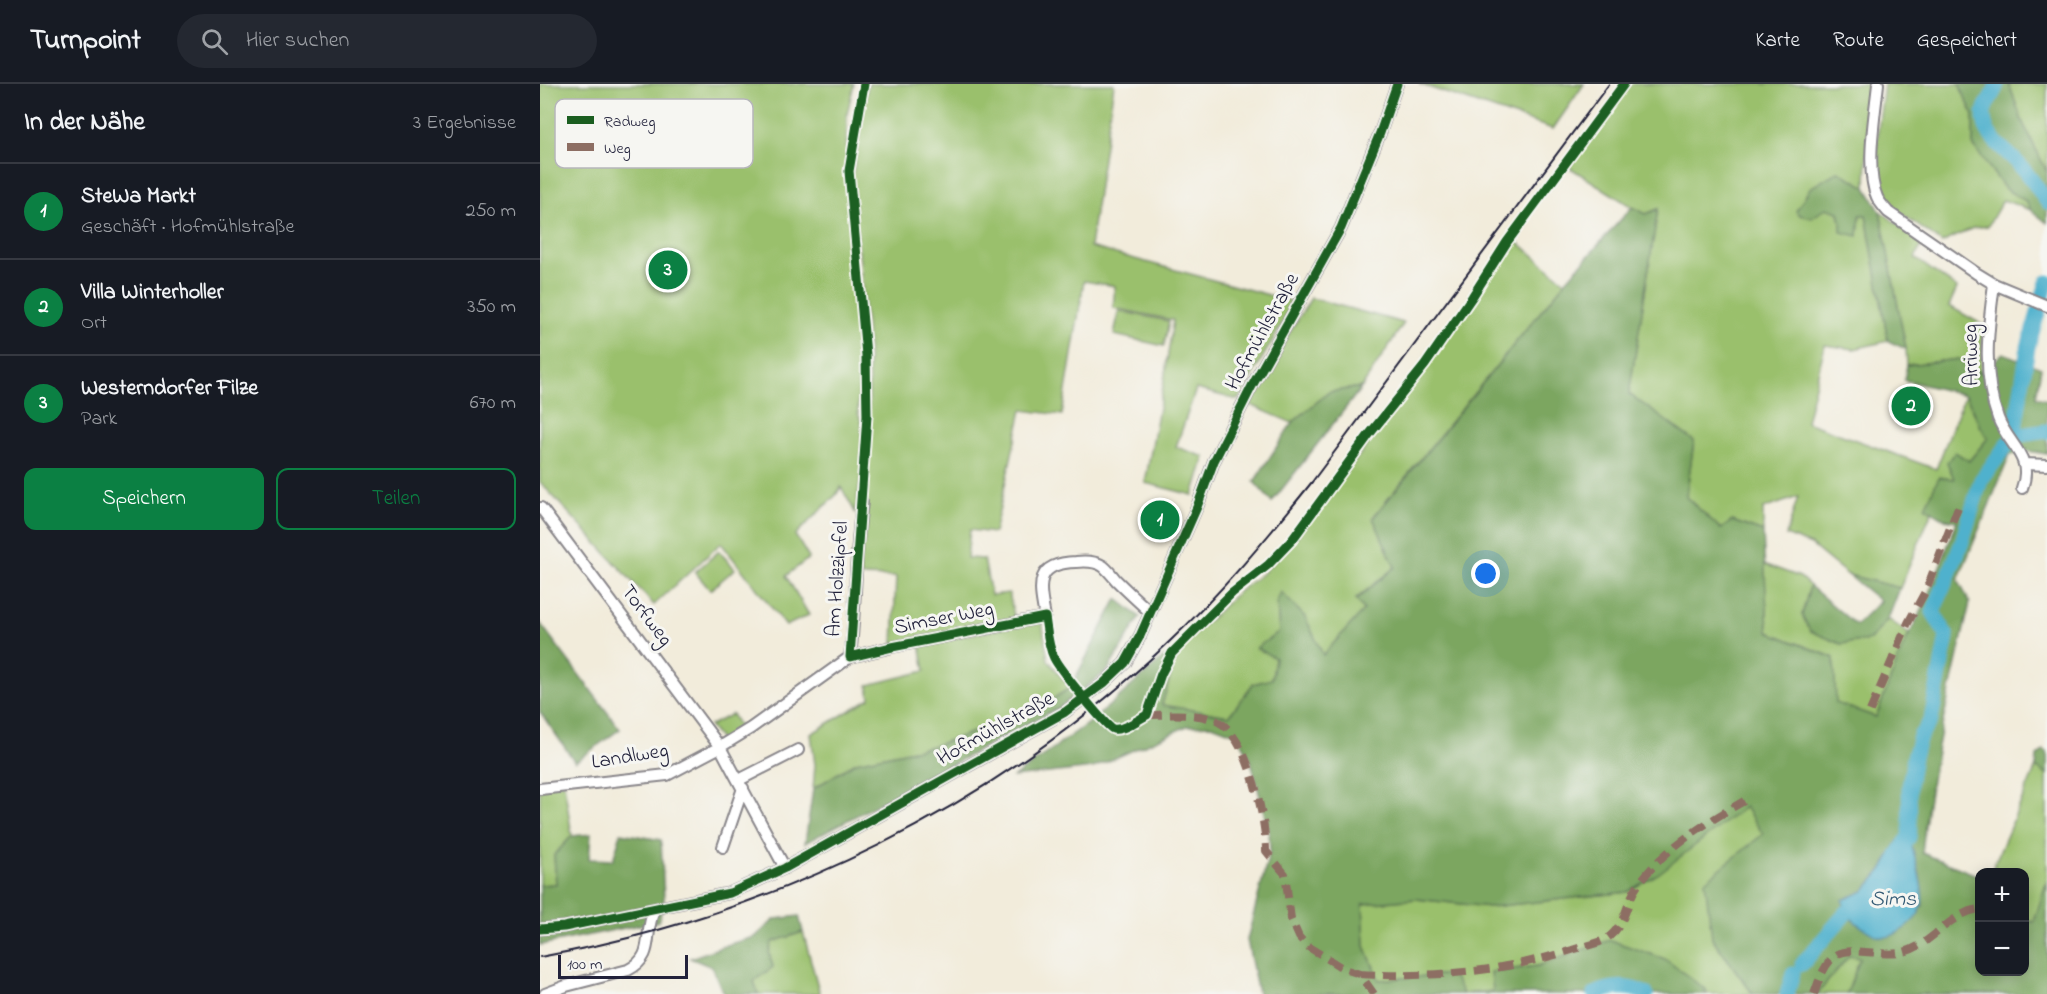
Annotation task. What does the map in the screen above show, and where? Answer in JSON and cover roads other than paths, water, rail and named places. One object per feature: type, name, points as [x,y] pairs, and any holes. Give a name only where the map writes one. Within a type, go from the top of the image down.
[{"type":"street","name":"Hofmühlstraße","points":[[540,929],[564,927],[730,893],[785,868],[1065,712],[1104,683],[1125,663],[1140,636],[1197,507],[1214,461],[1252,386],[1341,228],[1380,133],[1397,84]]},
{"type":"street","points":[[1878,84],[1872,136],[1873,185],[1877,199],[1888,212],[1924,239],[1994,284],[2047,305]]},
{"type":"street","name":"Arriweg","points":[[1994,284],[1987,346],[1988,377],[1998,419],[2026,464]]},
{"type":"street","points":[[2022,488],[2026,477],[2026,464],[2047,465]]},
{"type":"street","name":"Am Holzzipfel","points":[[850,657],[857,537],[862,502]]},
{"type":"street","name":"Torfweg","points":[[541,508],[720,747]]},
{"type":"street","name":"Simser Weg","points":[[720,747],[752,728],[850,657],[1045,617],[1040,590],[1041,580],[1050,567],[1061,562],[1091,561],[1103,566],[1150,612]]},
{"type":"street","points":[[720,747],[785,868]]},
{"type":"street","name":"Landlweg","points":[[540,789],[667,775],[720,747]]},
{"type":"street","points":[[723,847],[741,784],[798,750]]},
{"type":"street","points":[[544,994],[636,966],[646,951],[653,909]]},
{"type":"water","name":"Sims","points":[[1909,837],[1921,880],[1922,905],[1917,916],[1906,927],[1887,937],[1877,936],[1845,912],[1843,900],[1864,891],[1882,870],[1898,841]]},
{"type":"waterway","name":"Sims","points":[[1997,84],[1984,113],[1987,128],[1994,140],[2025,171],[2047,202]]},
{"type":"waterway","points":[[2014,436],[2028,347],[2047,282]]},
{"type":"waterway","name":"Sims","points":[[1898,855],[1909,837],[1909,786],[1914,757],[1920,736],[1931,720],[1947,636],[1933,612],[1961,545],[1981,480],[2014,436],[2047,431]]},
{"type":"waterway","name":"Sims","points":[[1802,964],[1846,913],[1862,901]]},
{"type":"waterway","name":"Sims","points":[[1787,994],[1793,974]]},
{"type":"waterway","name":"Sims","points":[[1595,994],[1608,989],[1620,988],[1633,989],[1646,994]]},
{"type":"railway","points":[[540,957],[627,938],[713,913],[797,882],[878,846],[956,803],[1031,755],[1102,701],[1169,642],[1207,604],[1295,503],[1609,84]]},
{"type":"place","name":"Westerndorfer Filze","points":[[668,270]]},
{"type":"place","name":"Villa Winterholler","points":[[1911,406]]},
{"type":"place","name":"SteWa Markt","points":[[1160,520]]}]
